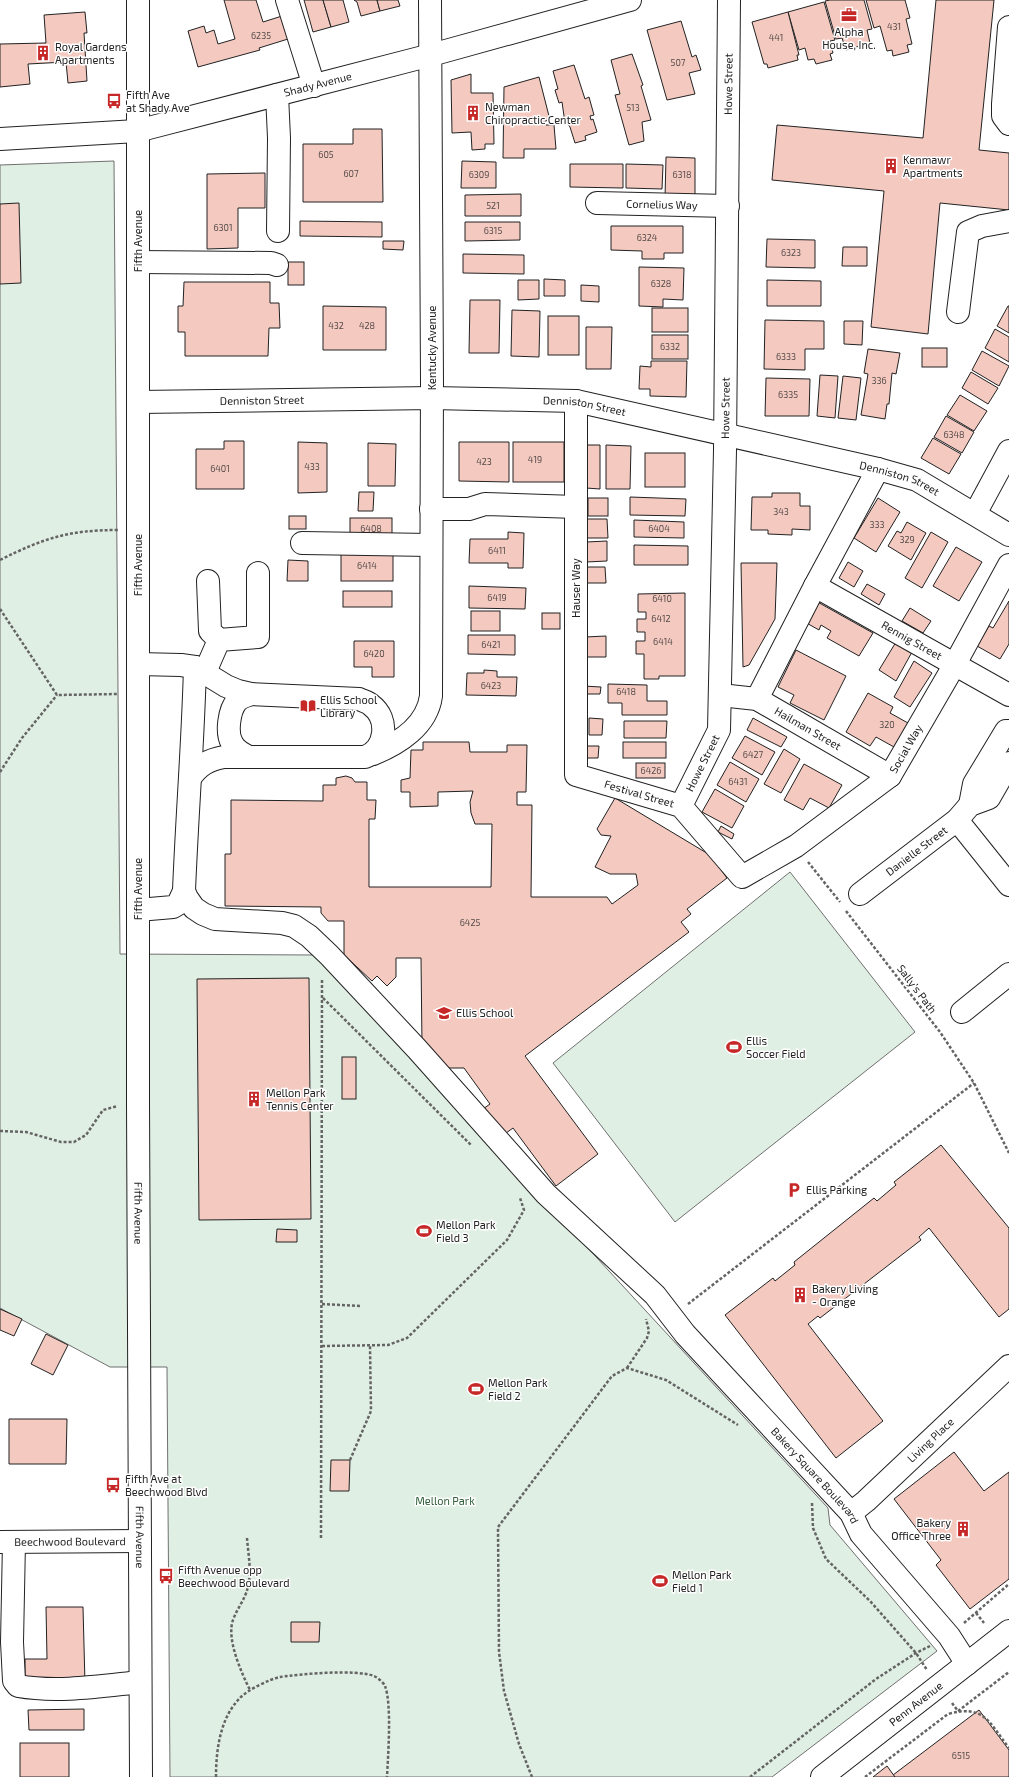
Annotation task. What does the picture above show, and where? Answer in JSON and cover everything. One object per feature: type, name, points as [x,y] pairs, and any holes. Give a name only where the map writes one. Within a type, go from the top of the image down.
[{"type":"main road","name":"Fifth Avenue","points":[[138,0],[138,1104],[140,1682],[142,1777]]},
{"type":"main road","points":[[287,0],[314,86]]},
{"type":"main road","name":"Kentucky Avenue","points":[[190,778],[195,770],[210,760],[224,756],[365,757],[390,747],[405,736],[418,724],[427,711],[431,696],[432,398],[430,0]]},
{"type":"main road","name":"Howe Street","points":[[681,806],[719,730],[725,434],[729,0]]},
{"type":"main road","name":"Shady Avenue","points":[[0,139],[138,131],[431,55],[620,1]]},
{"type":"main road","points":[[1009,27],[1003,104],[1003,116],[1009,124]]},
{"type":"main road","points":[[278,95],[278,231]]},
{"type":"main road","name":"Cornelius Way","points":[[596,203],[728,206]]},
{"type":"main road","points":[[958,312],[968,232],[982,226],[1009,221]]},
{"type":"main road","points":[[138,262],[271,263],[277,265]]},
{"type":"main road","name":"Denniston Street","points":[[138,402],[432,398],[576,400],[878,469],[917,480],[1009,535]]},
{"type":"main road","name":"Hauser Way","points":[[576,400],[576,775]]},
{"type":"main road","points":[[975,514],[1009,452]]},
{"type":"main road","points":[[757,699],[815,586],[878,469]]},
{"type":"main road","points":[[431,509],[469,509],[485,504],[576,507]]},
{"type":"main road","points":[[302,543],[431,545]]},
{"type":"main road","name":"Social Way","points":[[742,877],[796,846],[890,776],[955,664],[1009,566]]},
{"type":"main road","points":[[208,581],[210,631],[219,640],[258,637],[258,573]]},
{"type":"main road","name":"Rennig Street","points":[[815,586],[1009,695]]},
{"type":"main road","points":[[138,910],[173,907],[178,904],[184,891],[190,778],[200,670],[219,640]]},
{"type":"main road","points":[[138,664],[181,665],[200,670],[226,686],[251,694],[359,699],[371,704],[380,718],[384,732],[378,747],[373,754]]},
{"type":"main road","points":[[249,757],[237,750],[232,743],[230,721],[232,710],[236,702],[251,694]]},
{"type":"main road","name":"Hailman Street","points":[[720,695],[757,699],[890,776]]},
{"type":"main road","points":[[1009,731],[1006,730],[974,784],[963,813],[1009,885]]},
{"type":"main road","name":"Danielle Street","points":[[860,894],[963,813],[989,798],[1009,763]]},
{"type":"main road","name":"Festival Street","points":[[576,775],[681,806],[742,877]]},
{"type":"main road","name":"Bakery Square Boulevard","points":[[184,891],[194,908],[203,914],[216,919],[282,923],[294,926],[309,936],[322,948],[414,1046],[546,1194],[655,1295],[685,1334],[851,1514],[861,1534],[949,1636],[967,1664]]},
{"type":"main road","points":[[962,1012],[1009,974]]},
{"type":"main road","name":"Living Place","points":[[851,1514],[1009,1366]]},
{"type":"main road","name":"Beechwood Boulevard","points":[[7,1542],[140,1541]]},
{"type":"main road","points":[[7,1542],[14,1681],[18,1686],[33,1689],[91,1688],[140,1682]]},
{"type":"main road","name":"Penn Avenue","points":[[822,1777],[1009,1631]]},
{"type":"path","points":[[0,560],[42,541],[63,534],[89,530],[138,530]]},
{"type":"path","points":[[0,609],[57,695]]},
{"type":"path","points":[[0,772],[22,738],[57,695],[138,693]]},
{"type":"path","name":"Sally’s Path","points":[[796,846],[940,1032],[974,1084],[1009,1153]]},
{"type":"path","points":[[321,1538],[322,948]]},
{"type":"path","points":[[322,998],[472,1146]]},
{"type":"path","points":[[672,1316],[974,1084]]},
{"type":"path","points":[[0,1131],[26,1132],[61,1142],[74,1142],[86,1135],[103,1110],[110,1107],[138,1104]]},
{"type":"path","points":[[322,1346],[388,1345],[408,1338],[507,1240],[524,1210],[519,1196]]},
{"type":"path","points":[[532,1777],[519,1744],[504,1691],[499,1652],[498,1527],[612,1376],[627,1368],[647,1338],[649,1331],[646,1321],[655,1295]]},
{"type":"path","points":[[322,1304],[362,1306]]},
{"type":"path","points":[[350,1460],[371,1411],[370,1346]]},
{"type":"path","points":[[627,1368],[666,1380],[741,1427]]},
{"type":"path","points":[[812,1498],[813,1528],[826,1559],[870,1602],[916,1653],[958,1711]]},
{"type":"path","points":[[247,1538],[249,1581],[243,1602],[232,1621],[232,1635],[236,1661],[250,1690]]},
{"type":"path","points":[[750,1777],[876,1679],[916,1653],[949,1636],[1009,1584]]},
{"type":"path","points":[[216,1777],[216,1754],[226,1719],[240,1698],[250,1690],[279,1677],[353,1672],[375,1676],[385,1685],[388,1709],[387,1777]]},
{"type":"path","points":[[958,1711],[1009,1672]]},
{"type":"path","points":[[865,1777],[948,1714],[958,1711],[974,1712],[984,1716],[1009,1748]]},
{"type":"green space","name":"Mellon Park","points":[[114,161],[120,954],[317,955],[828,1508],[830,1525],[937,1651],[772,1777],[170,1777],[167,1367],[110,1367],[0,1308],[0,165]]},
{"type":"green space","name":"Ellis Soccer Field","points":[[790,872],[915,1032],[675,1222],[553,1063]]},
{"type":"building","points":[[224,0],[256,0],[263,22],[282,16],[288,39],[259,48],[260,50],[198,67],[188,31],[204,26],[206,33],[214,30],[218,44],[235,39]]},
{"type":"building","points":[[304,0],[323,0],[331,27],[313,32]]},
{"type":"building","points":[[323,0],[343,0],[349,22],[331,27]]},
{"type":"building","points":[[354,0],[377,0],[380,11],[361,16],[357,2]]},
{"type":"building","points":[[377,0],[398,0],[400,6],[380,11]]},
{"type":"building","name":"Alpha House, Inc.","points":[[864,0],[872,29],[867,30],[870,43],[846,50],[842,38],[836,39],[825,1]]},
{"type":"building","points":[[866,0],[905,0],[910,18],[906,19],[912,44],[907,45],[909,52],[893,56],[892,50],[887,51],[880,26],[874,28]]},
{"type":"building","name":"Kenmawr Apartments","points":[[936,0],[994,0],[979,150],[1009,153],[1009,210],[940,203],[928,334],[871,327],[884,191],[772,180],[777,125],[923,138]]},
{"type":"building","points":[[824,2],[835,40],[830,41],[833,53],[830,54],[832,60],[816,64],[814,59],[808,60],[805,48],[799,50],[788,12]]},
{"type":"building","name":"Royal Gardens Apartments","points":[[85,12],[87,33],[84,33],[87,81],[68,83],[66,62],[28,64],[30,84],[0,87],[0,44],[46,43],[44,15]]},
{"type":"building","points":[[788,12],[799,55],[797,55],[798,60],[768,68],[767,64],[764,64],[752,22]]},
{"type":"building","points":[[681,21],[692,57],[696,55],[701,70],[689,73],[695,94],[667,100],[647,30]]},
{"type":"building","points":[[632,54],[643,85],[641,86],[651,120],[642,122],[644,141],[629,145],[615,95],[620,94],[611,60]]},
{"type":"building","points":[[574,65],[585,99],[589,97],[594,115],[590,116],[591,120],[593,119],[597,132],[585,136],[586,140],[575,143],[570,127],[567,123],[565,123],[562,102],[559,103],[555,90],[558,89],[553,71]]},
{"type":"building","name":"Newman Chiropractic Center","points":[[471,74],[471,93],[493,93],[494,144],[485,144],[485,149],[472,150],[471,132],[452,133],[451,80]]},
{"type":"building","points":[[539,77],[550,120],[545,121],[546,125],[554,125],[556,149],[524,149],[524,158],[503,158],[504,87]]},
{"type":"building","points":[[353,129],[382,129],[383,202],[303,202],[303,144],[353,144]]},
{"type":"building","points":[[666,157],[695,158],[695,199],[665,198]]},
{"type":"building","points":[[462,161],[496,162],[496,188],[461,188]]},
{"type":"building","points":[[570,164],[623,164],[623,188],[570,187]]},
{"type":"building","points":[[626,164],[663,165],[662,189],[626,188]]},
{"type":"building","points":[[265,173],[265,208],[238,208],[238,248],[207,249],[207,174]]},
{"type":"building","points":[[521,194],[521,216],[465,216],[465,195]]},
{"type":"building","points":[[19,203],[21,283],[0,284],[0,204]]},
{"type":"building","points":[[300,221],[382,222],[382,237],[300,236]]},
{"type":"building","points":[[465,222],[520,222],[520,240],[465,241]]},
{"type":"building","points":[[611,226],[683,226],[683,253],[664,253],[664,259],[642,259],[642,251],[611,250]]},
{"type":"building","points":[[767,239],[815,240],[815,268],[766,267]]},
{"type":"building","points":[[383,241],[404,241],[403,250],[383,249]]},
{"type":"building","points":[[843,247],[867,247],[867,266],[842,266]]},
{"type":"building","points":[[463,254],[524,255],[524,274],[463,273]]},
{"type":"building","points":[[288,262],[304,262],[304,285],[288,285]]},
{"type":"building","points":[[639,267],[684,268],[683,300],[663,299],[663,307],[639,306]]},
{"type":"building","points":[[544,279],[565,280],[565,296],[544,296]]},
{"type":"building","points":[[518,280],[539,280],[539,299],[518,300]]},
{"type":"building","points":[[767,280],[821,281],[821,306],[767,306]]},
{"type":"building","points":[[184,282],[270,282],[270,303],[279,303],[280,328],[269,328],[268,356],[185,356],[185,332],[178,332],[178,306],[183,306]]},
{"type":"building","points":[[581,285],[599,286],[599,302],[581,301]]},
{"type":"building","points":[[470,300],[500,300],[499,353],[469,353]]},
{"type":"building","points":[[323,306],[386,307],[386,350],[323,350]]},
{"type":"building","points":[[1009,306],[1009,333],[997,326]]},
{"type":"building","points":[[652,308],[688,308],[688,332],[652,332]]},
{"type":"building","points":[[512,310],[540,311],[539,357],[511,356]]},
{"type":"building","points":[[548,316],[579,316],[579,355],[548,355]]},
{"type":"building","points":[[765,320],[824,321],[824,349],[805,349],[805,370],[764,369]]},
{"type":"building","points":[[844,321],[863,321],[862,345],[844,344]]},
{"type":"building","points":[[586,327],[612,327],[611,369],[586,369]]},
{"type":"building","points":[[995,329],[1009,337],[1009,362],[985,348]]},
{"type":"building","points":[[652,335],[688,335],[688,359],[652,359]]},
{"type":"building","points":[[922,348],[947,348],[947,367],[922,367]]},
{"type":"building","points":[[868,349],[900,353],[896,374],[892,373],[889,404],[887,404],[885,419],[861,415],[868,374],[864,373]]},
{"type":"building","points":[[982,351],[1009,366],[999,386],[972,370]]},
{"type":"building","points":[[651,361],[687,361],[686,397],[650,396],[650,389],[639,389],[640,366],[651,367]]},
{"type":"building","points":[[971,372],[998,388],[988,404],[962,388]]},
{"type":"building","points":[[820,375],[838,376],[835,418],[817,416]]},
{"type":"building","points":[[843,376],[861,378],[856,420],[838,418]]},
{"type":"building","points":[[766,378],[810,379],[809,416],[765,416]]},
{"type":"building","points":[[960,395],[987,411],[974,431],[947,415]]},
{"type":"building","points":[[946,416],[974,432],[962,453],[934,437]]},
{"type":"building","points":[[933,438],[961,454],[949,474],[921,458]]},
{"type":"building","points":[[224,441],[244,441],[244,489],[196,489],[196,449],[224,449]]},
{"type":"building","points":[[298,442],[327,443],[327,492],[298,493]]},
{"type":"building","points":[[459,442],[509,442],[509,482],[459,481]]},
{"type":"building","points":[[513,442],[564,442],[564,482],[513,482]]},
{"type":"building","points":[[368,443],[396,444],[395,486],[368,486]]},
{"type":"building","points":[[587,445],[600,445],[600,489],[586,488]]},
{"type":"building","points":[[606,445],[631,446],[630,489],[606,489]]},
{"type":"building","points":[[645,453],[685,453],[685,487],[645,487]]},
{"type":"building","points":[[359,492],[374,492],[373,511],[358,511]]},
{"type":"building","points":[[772,493],[800,493],[800,506],[810,506],[810,530],[792,529],[792,535],[768,534],[768,530],[751,530],[752,497],[772,497]]},
{"type":"building","points":[[630,497],[686,499],[685,516],[630,515]]},
{"type":"building","points":[[588,498],[608,498],[608,516],[588,516]]},
{"type":"building","points":[[878,498],[900,512],[876,552],[854,538]]},
{"type":"building","points":[[289,516],[306,516],[306,529],[289,529]]},
{"type":"building","points":[[350,518],[392,518],[392,539],[350,539]]},
{"type":"building","points":[[586,519],[607,519],[608,538],[586,538]]},
{"type":"building","points":[[634,520],[684,522],[684,538],[634,537]]},
{"type":"building","points":[[907,522],[926,533],[911,560],[888,546],[897,531],[901,533]]},
{"type":"building","points":[[508,532],[524,533],[523,568],[508,568],[508,563],[469,563],[470,539],[508,539]]},
{"type":"building","points":[[931,532],[948,542],[922,588],[905,578]]},
{"type":"building","points":[[607,541],[607,561],[586,562],[586,542]]},
{"type":"building","points":[[634,545],[688,546],[688,565],[634,565]]},
{"type":"building","points":[[956,547],[982,562],[959,601],[933,586]]},
{"type":"building","points":[[341,552],[393,552],[393,581],[341,581]]},
{"type":"building","points":[[288,560],[308,561],[308,581],[287,581]]},
{"type":"building","points":[[848,562],[863,571],[854,587],[839,578]]},
{"type":"building","points":[[741,563],[777,563],[775,619],[749,665],[743,667]]},
{"type":"building","points":[[585,567],[605,567],[606,583],[585,583]]},
{"type":"building","points":[[867,584],[885,594],[879,605],[861,594]]},
{"type":"building","points":[[469,586],[526,588],[525,609],[469,608]]},
{"type":"building","points":[[343,591],[392,591],[392,607],[343,607]]},
{"type":"building","points":[[685,593],[685,676],[659,676],[659,679],[644,679],[644,654],[636,654],[636,641],[645,641],[645,632],[637,632],[637,619],[646,619],[646,612],[638,612],[638,594]]},
{"type":"building","points":[[814,600],[873,633],[859,656],[827,638],[831,631],[821,625],[819,630],[803,621]]},
{"type":"building","points":[[1009,601],[1009,644],[1000,659],[977,646],[989,626],[993,628]]},
{"type":"building","points":[[910,608],[931,621],[923,633],[902,621]]},
{"type":"building","points":[[471,611],[500,611],[500,631],[471,631]]},
{"type":"building","points":[[542,613],[560,613],[560,629],[542,629]]},
{"type":"building","points":[[468,635],[515,635],[515,655],[468,654]]},
{"type":"building","points":[[606,636],[606,657],[585,657],[585,637]]},
{"type":"building","points":[[354,641],[394,641],[394,677],[372,677],[372,667],[354,667]]},
{"type":"building","points":[[896,642],[912,652],[896,681],[879,670]]},
{"type":"building","points":[[796,650],[846,676],[824,720],[790,703],[794,695],[778,687]]},
{"type":"building","points":[[914,661],[932,673],[910,707],[894,697]]},
{"type":"building","points":[[484,670],[497,671],[497,677],[517,677],[516,696],[466,695],[467,673],[484,673]]},
{"type":"building","points":[[608,684],[647,685],[647,701],[667,701],[667,715],[622,715],[622,703],[608,703]]},
{"type":"building","points":[[583,686],[601,687],[600,694],[583,694]]},
{"type":"building","points":[[868,693],[893,707],[890,713],[908,723],[894,747],[876,737],[870,746],[846,732]]},
{"type":"building","points":[[589,718],[603,719],[602,735],[589,735]]},
{"type":"building","points":[[753,718],[787,737],[781,747],[747,730]]},
{"type":"building","points":[[624,721],[667,721],[666,738],[624,738]]},
{"type":"building","points":[[745,736],[775,752],[762,775],[732,758]]},
{"type":"building","name":"Ellis School","points":[[423,742],[469,742],[470,752],[507,752],[507,745],[527,745],[526,792],[517,792],[517,805],[532,805],[531,897],[607,897],[612,904],[638,885],[636,874],[610,874],[595,867],[611,836],[601,835],[597,829],[615,798],[710,855],[727,878],[687,909],[691,914],[681,922],[689,932],[525,1056],[598,1154],[556,1186],[513,1128],[502,1136],[483,1109],[490,1104],[464,1068],[445,1068],[422,1045],[421,958],[396,958],[396,977],[387,986],[377,976],[372,981],[344,955],[344,921],[328,921],[321,913],[321,907],[225,906],[225,854],[231,854],[231,800],[323,801],[323,785],[336,785],[336,778],[346,776],[352,778],[355,782],[367,782],[367,800],[376,800],[375,819],[369,819],[369,887],[491,887],[492,824],[475,824],[471,813],[470,802],[473,791],[438,792],[438,806],[410,807],[410,792],[401,792],[401,780],[410,778],[411,750],[423,750]]},
{"type":"building","points":[[623,742],[666,742],[666,758],[623,758]]},
{"type":"building","points":[[587,746],[599,746],[598,758],[586,758]]},
{"type":"building","points":[[784,749],[800,759],[781,793],[764,784]]},
{"type":"building","points":[[730,762],[759,779],[746,802],[717,785]]},
{"type":"building","points":[[636,763],[665,763],[665,778],[636,778]]},
{"type":"building","points":[[804,764],[842,785],[829,808],[810,798],[803,810],[784,800]]},
{"type":"building","points":[[715,789],[744,806],[732,828],[702,812]]},
{"type":"building","points":[[721,826],[734,834],[732,839],[718,832]]},
{"type":"building","name":"Mellon Park Tennis Center","points":[[309,978],[311,1219],[199,1220],[197,979]]},
{"type":"building","points":[[342,1057],[356,1057],[356,1099],[342,1099]]},
{"type":"building","name":"Bakery Living - Orange","points":[[941,1145],[1009,1228],[1009,1309],[999,1317],[929,1228],[919,1237],[921,1240],[820,1318],[818,1316],[808,1324],[883,1421],[836,1458],[725,1315],[773,1278],[775,1281],[795,1265],[794,1262],[874,1198],[877,1201],[896,1185],[894,1182]]},
{"type":"building","points":[[277,1229],[297,1230],[297,1242],[276,1242]]},
{"type":"building","points":[[0,1309],[22,1319],[14,1336],[0,1330]]},
{"type":"building","points":[[46,1334],[68,1345],[53,1375],[31,1364]]},
{"type":"building","points":[[9,1419],[67,1419],[66,1464],[9,1464]]},
{"type":"building","name":"Bakery Office Three","points":[[954,1452],[984,1491],[1009,1472],[1009,1579],[970,1609],[936,1565],[941,1560],[894,1499]]},
{"type":"building","points":[[331,1460],[350,1460],[349,1491],[330,1491]]},
{"type":"building","points":[[46,1607],[83,1607],[85,1684],[25,1685],[25,1659],[47,1659]]},
{"type":"building","points":[[291,1622],[320,1622],[319,1642],[291,1642]]},
{"type":"building","points":[[84,1709],[84,1730],[29,1730],[28,1710]]},
{"type":"building","points":[[979,1710],[1009,1750],[1009,1777],[895,1777],[893,1775]]},
{"type":"building","points":[[20,1743],[69,1743],[69,1777],[20,1777]]},
{"type":"building","points":[[887,1766],[895,1777],[873,1777]]},
{"type":"place","name":"Alpha House, Inc.","points":[[849,15]]},
{"type":"place","name":"Royal Gardens Apartments","points":[[43,53]]},
{"type":"place","name":"Fifth Ave at Shady Ave","points":[[114,101]]},
{"type":"place","name":"Newman Chiropractic Center","points":[[473,113]]},
{"type":"place","name":"Kenmawr Apartments","points":[[891,166]]},
{"type":"place","name":"Ellis School Library","points":[[308,706]]},
{"type":"place","name":"Ellis School","points":[[444,1013]]},
{"type":"place","name":"Ellis Soccer Field","points":[[734,1047]]},
{"type":"place","name":"Mellon Park Tennis Center","points":[[254,1099]]},
{"type":"place","name":"Ellis Parking","points":[[794,1190]]},
{"type":"place","name":"Mellon Park Field 3","points":[[424,1231]]},
{"type":"place","name":"Bakery Living - Orange","points":[[800,1295]]},
{"type":"place","name":"Mellon Park Field 2","points":[[476,1389]]},
{"type":"place","name":"Fifth Ave at Beechwood Blvd","points":[[113,1485]]},
{"type":"place","name":"Bakery Office Three","points":[[963,1529]]},
{"type":"place","name":"Fifth Avenue opp Beechwood Boulevard","points":[[166,1576]]},
{"type":"place","name":"Mellon Park Field 1","points":[[660,1581]]}]
